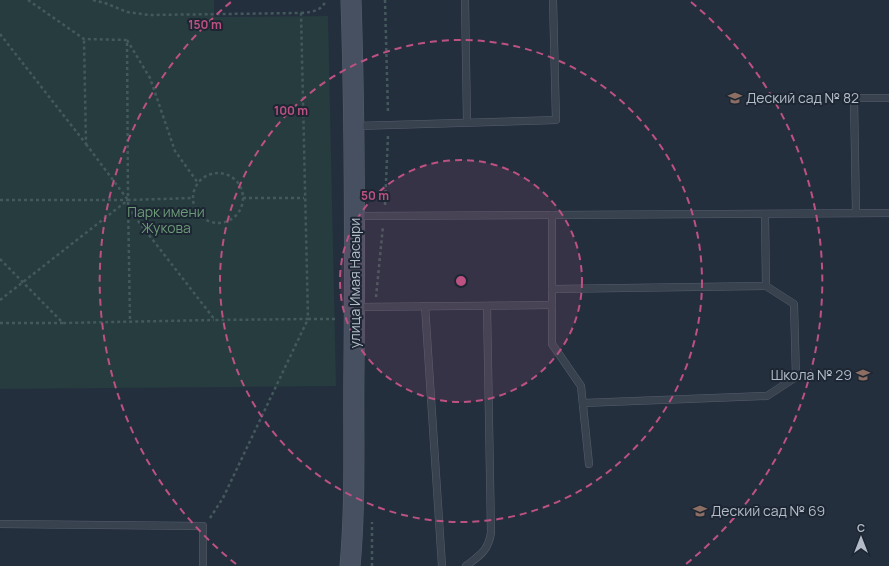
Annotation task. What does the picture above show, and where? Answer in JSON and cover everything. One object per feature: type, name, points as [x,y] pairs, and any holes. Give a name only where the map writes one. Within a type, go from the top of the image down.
[{"type":"street","name":"улица Имая Насыри","points":[[350,566],[353,506],[348,313],[355,216],[355,126],[351,0]]},
{"type":"lane","points":[[465,0],[467,122]]},
{"type":"lane","points":[[355,126],[556,120],[553,0]]},
{"type":"lane","points":[[856,213],[854,98],[889,98]]},
{"type":"lane","points":[[355,216],[889,213]]},
{"type":"lane","points":[[765,214],[766,286]]},
{"type":"lane","points":[[552,215],[552,344],[581,386],[589,464]]},
{"type":"lane","points":[[552,289],[766,286],[794,304],[796,377],[767,396],[583,402]]},
{"type":"lane","points":[[348,313],[375,307],[552,305]]},
{"type":"lane","points":[[425,306],[442,566]]},
{"type":"lane","points":[[466,566],[483,553],[489,544],[491,533],[487,306]]},
{"type":"lane","points":[[0,524],[203,526],[203,566]]},
{"type":"path","points":[[28,0],[84,39],[127,40]]},
{"type":"path","points":[[93,0],[127,12],[149,14],[301,14],[316,12],[325,5],[326,0]]},
{"type":"path","points":[[375,307],[384,216],[388,124],[385,0]]},
{"type":"path","points":[[203,526],[213,515],[223,498],[308,319],[304,198],[301,14]]},
{"type":"path","points":[[0,34],[128,200]]},
{"type":"path","points":[[84,39],[86,144]]},
{"type":"path","points":[[127,40],[150,78],[175,151],[198,183]]},
{"type":"path","points":[[127,40],[130,321]]},
{"type":"path","points":[[216,173],[231,177],[241,190],[242,198],[238,213],[224,222],[216,223],[201,217],[193,202],[198,183],[208,175],[216,173]]},
{"type":"path","points":[[0,200],[128,200],[193,198]]},
{"type":"path","points":[[242,198],[304,198]]},
{"type":"path","points":[[0,300],[23,284],[128,200]]},
{"type":"path","points":[[128,208],[215,320]]},
{"type":"path","points":[[0,259],[63,323]]},
{"type":"path","points":[[0,324],[308,319],[348,313]]},
{"type":"path","points":[[372,518],[372,566]]},
{"type":"green space","name":"Парк имени Жукова","points":[[0,0],[214,0],[214,17],[328,16],[336,386],[0,389]]},
{"type":"place","name":"Деский сад № 82","points":[[735,98]]},
{"type":"place","name":"Школа № 29","points":[[863,375]]},
{"type":"place","name":"Деский сад № 69","points":[[700,511]]}]
